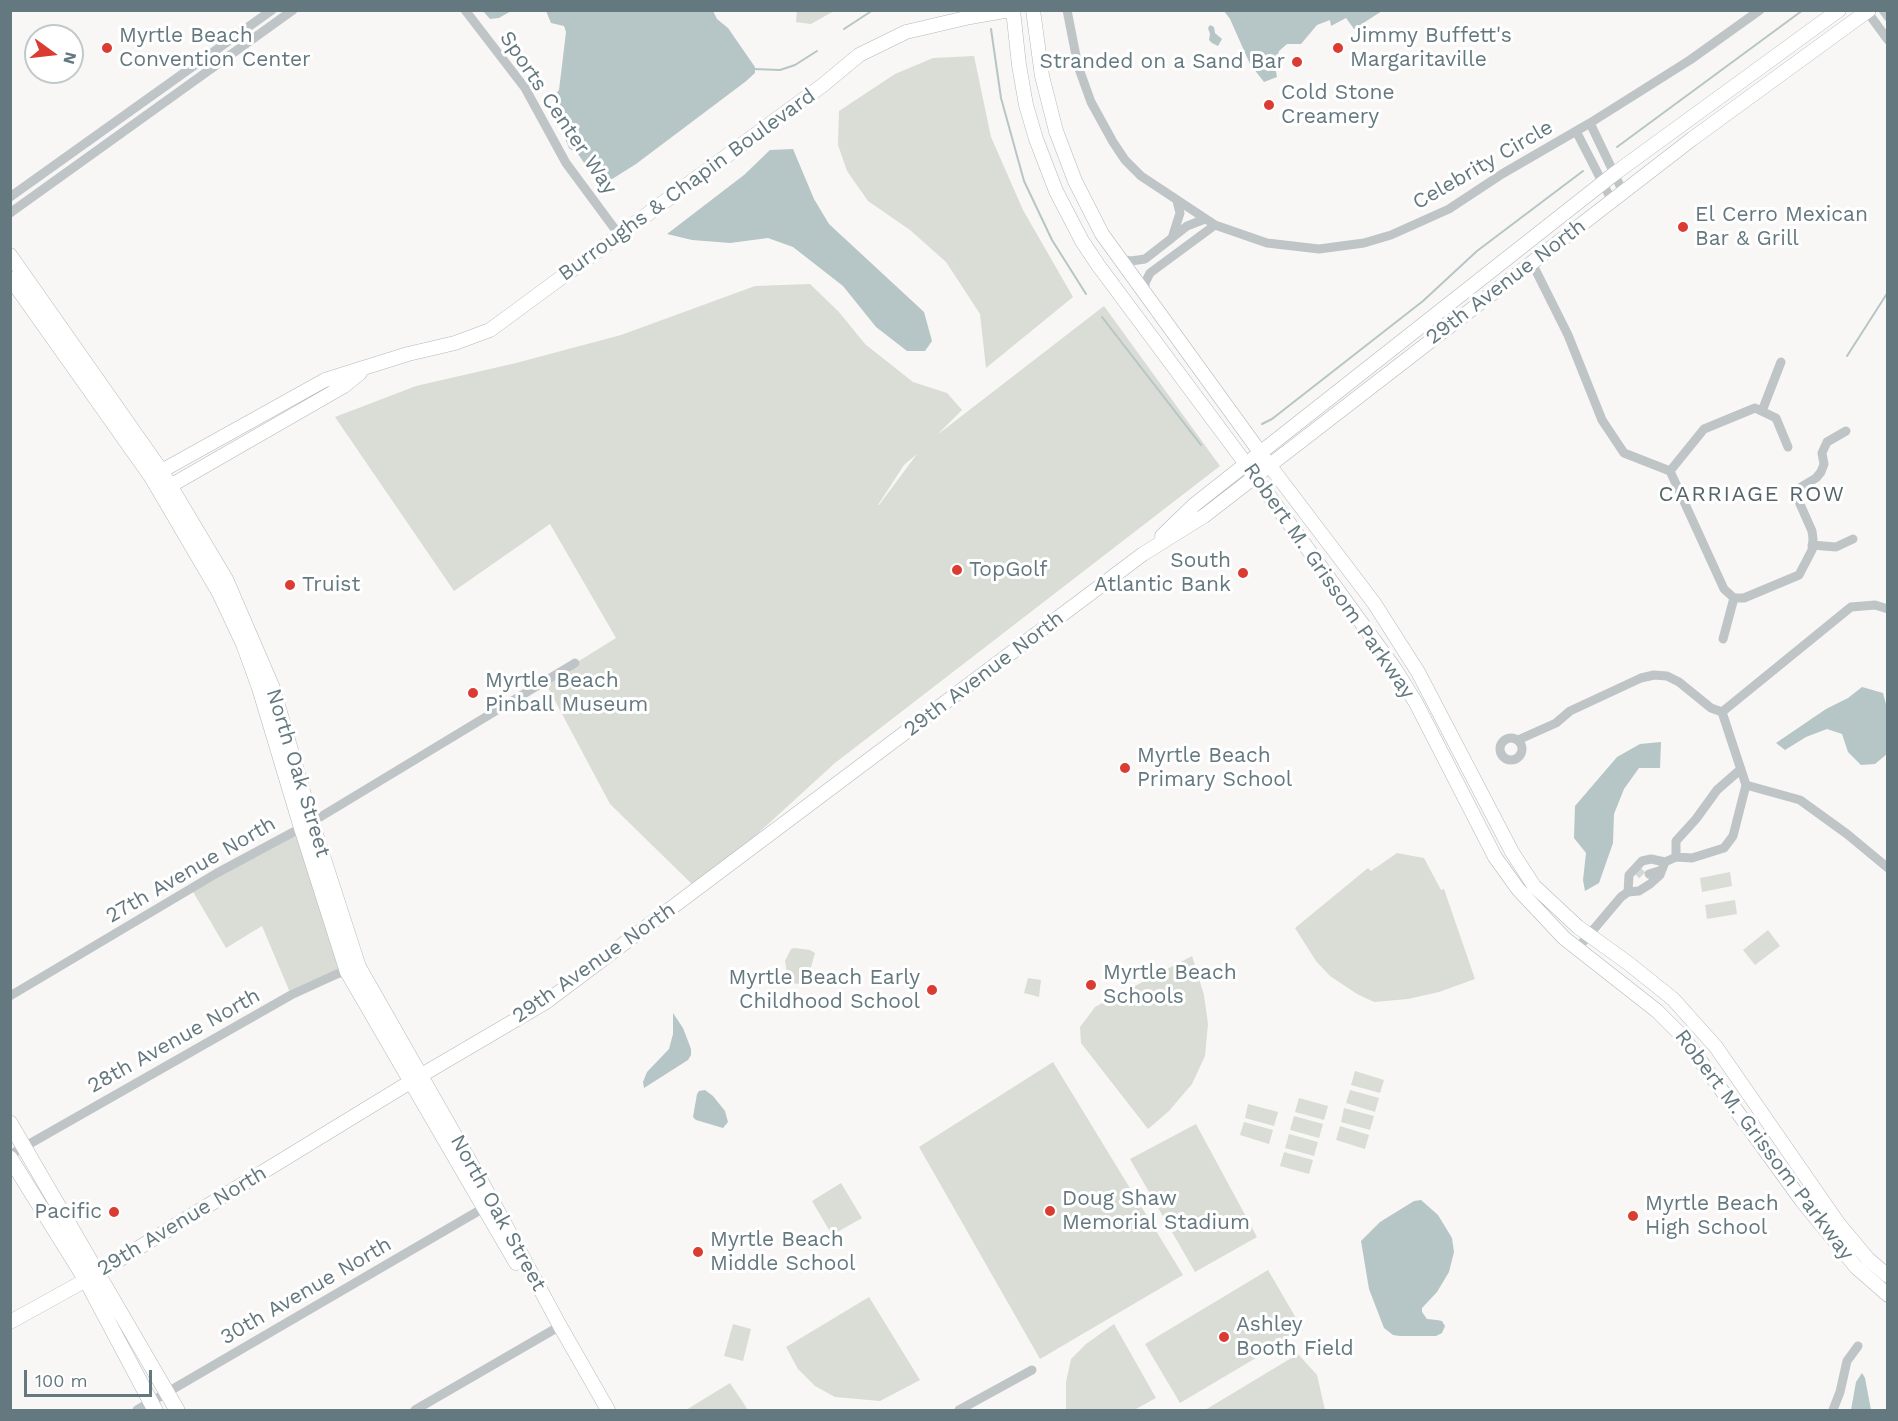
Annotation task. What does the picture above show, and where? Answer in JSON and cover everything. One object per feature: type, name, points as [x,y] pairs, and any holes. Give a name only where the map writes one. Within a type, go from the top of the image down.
[{"type":"main road","name":"Burroughs & Chapin Boulevard","points":[[156,473],[325,380],[455,343],[490,330],[823,86],[860,55],[906,32],[1012,10]]},
{"type":"main road","name":"Robert M. Grissom Parkway","points":[[1012,10],[1026,105],[1047,171],[1066,212],[1098,265],[1395,669],[1416,704],[1496,857],[1518,889],[1563,938],[1658,1011],[1683,1037],[1802,1201],[1856,1267],[1887,1295]]},
{"type":"main road","name":"Robert M. Grissom Parkway","points":[[1033,10],[1042,76],[1056,131],[1084,200],[1119,259],[1270,466],[1374,603],[1418,672],[1512,852],[1534,886],[1578,927],[1673,999],[1716,1047],[1838,1223],[1868,1259],[1887,1276]]},
{"type":"main road","name":"29th Avenue North","points":[[1143,554],[1194,505],[1609,178],[1839,10]]},
{"type":"main road","name":"29th Avenue North","points":[[10,1322],[91,1276],[546,1002],[1143,554],[1204,516],[1692,139],[1868,11]]},
{"type":"main road","name":"North Oak Street","points":[[10,255],[226,579],[273,688],[306,825],[353,969],[608,1410]]},
{"type":"main road","name":"North Oak Street","points":[[10,278],[156,473]]},
{"type":"main road","name":"Burroughs & Chapin Boulevard","points":[[165,489],[344,386],[366,368]]},
{"type":"main road","points":[[10,1123],[25,1147],[91,1276],[148,1408]]},
{"type":"main road","points":[[10,1157],[91,1276],[177,1410]]},
{"type":"street","points":[[10,197],[272,10]]},
{"type":"street","points":[[10,213],[293,10]]},
{"type":"street","name":"Sports Center Way","points":[[465,10],[525,88],[566,163],[620,236]]},
{"type":"street","name":"Celebrity Circle","points":[[1067,10],[1083,81],[1113,142],[1125,160],[1141,176],[1215,225],[1253,239],[1282,246],[1319,249],[1364,243],[1404,230],[1449,209],[1502,174],[1590,123],[1690,60],[1760,10]]},
{"type":"street","points":[[1883,10],[1887,17]]},
{"type":"street","points":[[1868,11],[1887,40]]},
{"type":"street","points":[[1590,123],[1609,178],[1618,196]]},
{"type":"street","points":[[1576,131],[1609,178],[1618,196]]},
{"type":"street","points":[[1172,238],[1180,213],[1177,201]]},
{"type":"street","points":[[1119,259],[1131,261],[1145,259],[1187,226],[1205,219]]},
{"type":"street","points":[[1145,295],[1145,283],[1150,273],[1215,225]]},
{"type":"street","points":[[1532,263],[1564,326],[1602,420],[1624,453],[1670,471],[1724,589],[1734,598],[1744,598],[1799,575],[1812,550],[1812,531],[1796,495],[1797,490],[1821,472],[1824,464],[1822,453],[1827,442],[1846,430]]},
{"type":"street","points":[[1762,411],[1781,362]]},
{"type":"street","points":[[1670,471],[1704,429],[1755,408],[1776,418],[1788,447]]},
{"type":"street","points":[[1812,545],[1836,547],[1853,539]]},
{"type":"street","points":[[1723,639],[1734,598]]},
{"type":"street","points":[[1722,712],[1851,607],[1875,605],[1887,609]]},
{"type":"street","name":"27th Avenue North","points":[[10,996],[217,873],[306,825],[575,663]]},
{"type":"street","points":[[1518,740],[1556,723],[1570,711],[1641,678],[1654,675],[1667,676],[1679,682],[1711,708],[1722,712]]},
{"type":"street","points":[[1626,890],[1639,891],[1650,884],[1664,866],[1676,857],[1692,858],[1724,848],[1733,836],[1746,785],[1722,712]]},
{"type":"street","points":[[1676,857],[1676,841],[1696,819],[1717,790],[1741,769]]},
{"type":"street","points":[[1746,785],[1800,800],[1847,834],[1887,868]]},
{"type":"street","points":[[1626,890],[1631,871],[1642,861],[1651,859],[1664,866]]},
{"type":"street","points":[[1639,891],[1643,874],[1651,859]]},
{"type":"street","points":[[1577,949],[1626,890],[1643,874],[1664,866]]},
{"type":"street","name":"28th Avenue North","points":[[10,1157],[291,995],[353,969]]},
{"type":"street","name":"30th Avenue North","points":[[148,1408],[167,1394],[488,1205]]},
{"type":"street","points":[[415,1410],[560,1326]]},
{"type":"street","points":[[1833,1410],[1847,1361],[1858,1346]]},
{"type":"street","points":[[959,1410],[1032,1370]]},
{"type":"shaded area","points":[[797,10],[834,11],[811,24],[796,22]]},
{"type":"shaded area","points":[[483,11],[511,11],[499,18],[490,19]]},
{"type":"shaded area","points":[[546,11],[713,11],[717,19],[728,28],[755,67],[755,73],[636,164],[609,181],[593,176],[578,154],[569,148],[553,109],[553,98],[559,90],[566,32],[564,26],[551,23]]},
{"type":"shaded area","points":[[1224,11],[1382,11],[1354,29],[1346,18],[1331,26],[1330,20],[1317,25],[1301,44],[1287,44],[1279,51],[1275,66],[1277,77],[1264,82],[1250,64],[1230,19]]},
{"type":"shaded area","points":[[1210,25],[1222,39],[1218,46],[1209,40]]},
{"type":"shaded area","points":[[974,56],[991,137],[1023,210],[1073,297],[986,368],[980,314],[946,262],[910,230],[868,201],[847,171],[838,145],[839,111],[895,74],[933,58]]},
{"type":"shaded area","points":[[793,149],[814,199],[829,224],[924,312],[932,341],[925,351],[907,351],[876,327],[843,286],[793,247],[768,238],[730,243],[692,240],[667,234],[744,175],[770,150]]},
{"type":"shaded area","points":[[810,284],[839,312],[865,344],[913,382],[947,393],[962,410],[937,435],[1104,306],[1220,466],[835,763],[697,889],[610,804],[545,682],[616,638],[550,524],[454,591],[335,417],[416,386],[516,363],[621,335],[755,286]],"holes":[[[917,454],[879,505],[904,465]]]},
{"type":"shaded area","points":[[1862,687],[1883,693],[1887,708],[1887,754],[1875,764],[1861,765],[1848,752],[1842,734],[1827,729],[1806,737],[1785,750],[1776,743],[1826,709],[1848,698]]},
{"type":"shaded area","points":[[1661,742],[1660,768],[1639,768],[1624,789],[1614,814],[1613,843],[1599,883],[1585,891],[1583,880],[1586,853],[1574,838],[1575,806],[1617,757],[1640,744]]},
{"type":"shaded area","points":[[301,828],[347,972],[291,995],[262,926],[226,948],[192,890]]},
{"type":"shaded area","points":[[1397,853],[1424,858],[1441,890],[1444,889],[1475,979],[1439,992],[1408,999],[1374,1002],[1330,976],[1316,961],[1295,928],[1368,868],[1371,871]]},
{"type":"shaded area","points":[[1730,872],[1732,886],[1702,892],[1700,878]]},
{"type":"shaded area","points":[[1735,900],[1737,914],[1707,919],[1705,905]]},
{"type":"shaded area","points":[[1768,930],[1780,946],[1755,965],[1743,950]]},
{"type":"shaded area","points":[[791,949],[815,953],[808,978],[798,984],[788,978],[785,961]]},
{"type":"shaded area","points":[[1192,956],[1204,995],[1208,1024],[1205,1056],[1192,1084],[1169,1111],[1148,1129],[1081,1043],[1080,1027],[1095,1007]]},
{"type":"shaded area","points":[[1028,978],[1041,980],[1039,997],[1024,993]]},
{"type":"shaded area","points":[[673,1013],[683,1028],[691,1055],[688,1060],[644,1088],[643,1082],[647,1072],[669,1049],[673,1034]]},
{"type":"shaded area","name":"Doug Shaw Memorial Stadium","points":[[1053,1062],[1183,1275],[1040,1359],[919,1147]]},
{"type":"shaded area","points":[[1355,1071],[1384,1080],[1380,1093],[1351,1085]]},
{"type":"shaded area","points":[[705,1090],[725,1111],[728,1122],[723,1128],[693,1117],[697,1094]]},
{"type":"shaded area","points":[[1350,1090],[1379,1098],[1375,1112],[1346,1103]]},
{"type":"shaded area","points":[[1299,1098],[1328,1106],[1324,1120],[1295,1112]]},
{"type":"shaded area","points":[[1248,1104],[1278,1112],[1274,1126],[1245,1118]]},
{"type":"shaded area","points":[[1344,1108],[1374,1116],[1370,1130],[1341,1122]]},
{"type":"shaded area","points":[[1294,1116],[1323,1124],[1319,1138],[1290,1130]]},
{"type":"shaded area","points":[[1244,1122],[1273,1130],[1269,1144],[1240,1135]]},
{"type":"shaded area","points":[[1196,1124],[1257,1237],[1195,1272],[1130,1159]]},
{"type":"shaded area","points":[[1340,1126],[1369,1135],[1365,1149],[1336,1140]]},
{"type":"shaded area","points":[[1289,1134],[1318,1142],[1314,1156],[1285,1148]]},
{"type":"shaded area","points":[[1284,1152],[1313,1160],[1309,1174],[1280,1166]]},
{"type":"shaded area","points":[[841,1183],[862,1218],[832,1235],[812,1201]]},
{"type":"shaded area","points":[[1421,1200],[1438,1215],[1452,1238],[1454,1252],[1449,1272],[1437,1292],[1422,1308],[1427,1319],[1442,1321],[1445,1326],[1442,1333],[1436,1336],[1393,1335],[1384,1328],[1369,1289],[1361,1241],[1380,1222],[1414,1201]]},
{"type":"shaded area","name":"Ashley Booth Field","points":[[1268,1270],[1303,1330],[1180,1403],[1145,1344]]},
{"type":"shaded area","points":[[869,1297],[920,1380],[880,1401],[835,1397],[815,1386],[798,1369],[786,1347]]},
{"type":"shaded area","points":[[733,1324],[751,1329],[743,1361],[724,1356]]},
{"type":"shaded area","points":[[1114,1324],[1156,1398],[1134,1410],[1066,1410],[1066,1382],[1071,1359],[1086,1344]]},
{"type":"shaded area","points":[[1298,1354],[1317,1375],[1325,1410],[1205,1410]]},
{"type":"shaded area","points":[[1862,1373],[1871,1410],[1851,1410],[1856,1382]]},
{"type":"shaded area","points":[[730,1383],[748,1410],[686,1410]]},
{"type":"waterway","points":[[844,29],[873,10]]},
{"type":"waterway","points":[[1617,147],[1803,10]]},
{"type":"waterway","points":[[991,29],[1001,98],[1024,181],[1052,240],[1086,294]]},
{"type":"waterway","points":[[753,69],[780,70],[795,65],[817,51]]},
{"type":"waterway","points":[[1262,424],[1272,419],[1423,301],[1477,251],[1583,171]]},
{"type":"waterway","points":[[1847,356],[1888,292]]},
{"type":"waterway","points":[[1102,317],[1201,445]]},
{"type":"tunnel","points":[[1636,875],[1642,869]]},
{"type":"place","name":"Myrtle Beach Convention Center","points":[[107,48]]},
{"type":"place","name":"Jimmy Buffett's Margaritaville","points":[[1338,48]]},
{"type":"place","name":"Stranded on a Sand Bar","points":[[1297,62]]},
{"type":"place","name":"Cold Stone Creamery","points":[[1269,105]]},
{"type":"place","name":"El Cerro Mexican Bar & Grill","points":[[1683,227]]},
{"type":"place","name":"TopGolf","points":[[957,570]]},
{"type":"place","name":"South Atlantic Bank","points":[[1243,573]]},
{"type":"place","name":"Truist","points":[[290,585]]},
{"type":"place","name":"Myrtle Beach Pinball Museum","points":[[473,693]]},
{"type":"place","name":"Myrtle Beach Primary School","points":[[1125,768]]},
{"type":"place","name":"Myrtle Beach Schools","points":[[1091,985]]},
{"type":"place","name":"Myrtle Beach Early Childhood School","points":[[932,990]]},
{"type":"place","name":"Doug Shaw Memorial Stadium","points":[[1050,1211]]},
{"type":"place","name":"Pacific","points":[[114,1212]]},
{"type":"place","name":"Myrtle Beach High School","points":[[1633,1216]]},
{"type":"place","name":"Myrtle Beach Middle School","points":[[698,1252]]},
{"type":"place","name":"Ashley Booth Field","points":[[1224,1337]]},
{"type":"district","name":"CARRIAGE ROW","points":[[1752,495]]}]
